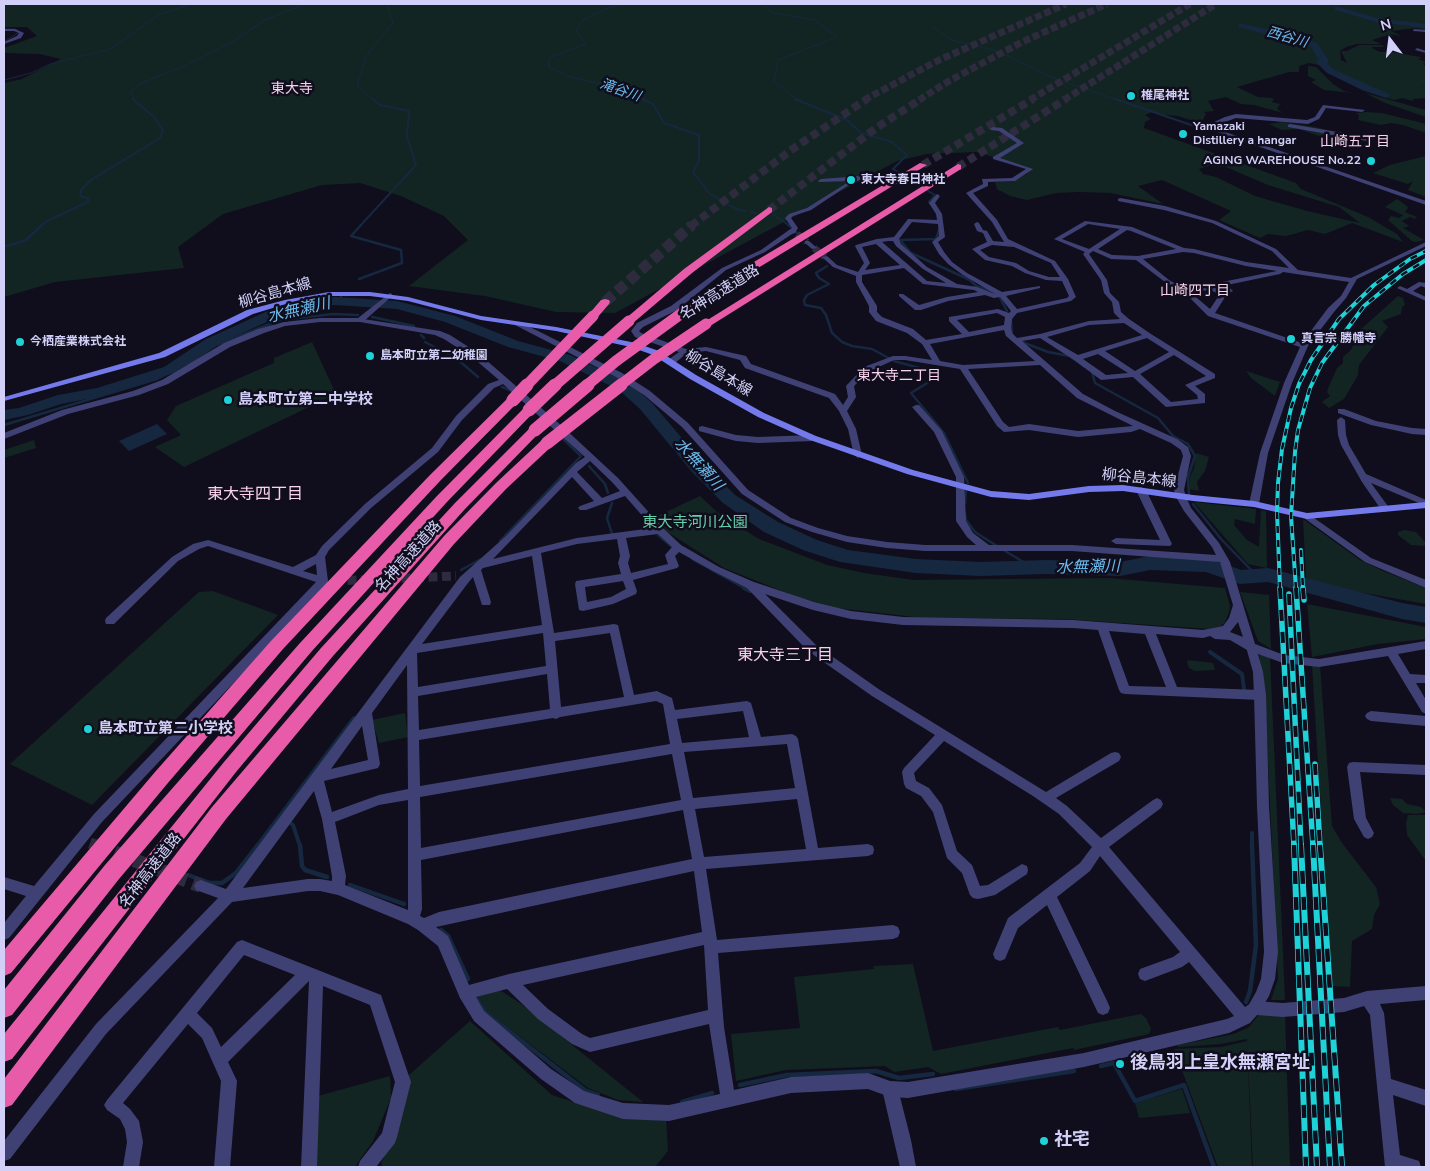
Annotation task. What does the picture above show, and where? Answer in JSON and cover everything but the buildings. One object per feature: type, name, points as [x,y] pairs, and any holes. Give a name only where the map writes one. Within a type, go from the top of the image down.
[{"type":"highway","name":"名神高速道路","points":[[4,1051],[230,767],[327,652],[460,506],[541,437],[616,361],[730,280],[923,165]]},
{"type":"highway","name":"名神高速道路","points":[[4,1097],[219,813],[325,684],[449,540],[501,486],[541,437],[706,324],[958,167]]},
{"type":"highway","name":"名神高速道路","points":[[4,1007],[112,872],[306,647],[441,500],[570,370],[688,271],[769,210]]},
{"type":"highway","points":[[4,966],[161,778],[277,645],[605,302]]},
{"type":"main road","name":"柳谷島本線","points":[[4,399],[143,362],[162,355],[250,312],[284,302],[329,294],[387,298],[481,318],[556,329],[633,345],[656,353],[693,378],[813,438],[910,472],[961,486],[1012,496],[1029,497],[1103,487],[1141,490],[1181,497],[1254,504],[1307,516],[1426,504]]},
{"type":"street","points":[[4,30],[22,33],[19,37],[4,43]]},
{"type":"street","points":[[1414,30],[1426,31]]},
{"type":"street","points":[[1417,49],[1426,52]]},
{"type":"street","points":[[1362,110],[1325,106],[1317,118],[1308,122],[1236,116],[1206,127],[1426,203]]},
{"type":"street","points":[[1220,121],[1234,118],[1247,119],[1368,139],[1375,138]]},
{"type":"street","points":[[993,129],[1000,129],[1021,143],[995,158],[1030,169],[1013,180],[984,180],[986,185],[994,191]]},
{"type":"street","points":[[821,181],[861,178],[845,185],[809,209],[791,215],[788,218],[795,228],[790,232],[763,251],[724,269],[674,308],[640,325],[635,330],[638,335],[685,351],[706,349],[743,358],[748,366],[832,396],[843,411],[852,430],[858,455]]},
{"type":"street","points":[[967,335],[952,319],[998,311],[1012,314],[1069,300],[1073,296],[1065,279],[1053,262],[1005,240],[995,221],[969,193],[986,185]]},
{"type":"street","points":[[201,886],[229,896],[320,885],[338,889],[418,922],[443,941],[465,993],[479,1016],[546,1074],[580,1098],[623,1111],[669,1113],[791,1085],[868,1081],[890,1089],[908,1090],[1084,1060],[1230,1026],[1249,1013],[1262,996],[1268,979],[1271,952],[1262,806],[1258,672],[1235,590],[1224,561],[1216,545],[1187,509],[1181,497],[1179,490],[1187,456],[1185,450],[1174,441],[1080,396],[1054,371],[1041,363],[1009,334],[1007,327],[1012,314],[1002,295],[965,274],[950,263],[941,253],[935,242],[942,237],[939,214],[932,203],[937,196]]},
{"type":"street","points":[[1120,200],[1165,208],[1214,222],[1274,250],[1295,271]]},
{"type":"street","points":[[896,239],[910,220],[941,222]]},
{"type":"street","points":[[1182,250],[1138,258],[1111,256],[1057,238],[1087,222],[1132,229],[1182,250],[1283,270],[1351,280]]},
{"type":"street","points":[[977,224],[980,231],[985,232],[990,243]]},
{"type":"street","points":[[1099,351],[1135,374],[1169,405],[1202,401],[1201,394],[1189,385],[1212,376],[1148,336],[1118,313],[1115,302],[1107,293],[1104,280],[1086,254],[1125,228]]},
{"type":"street","points":[[896,239],[858,246],[867,263],[859,282],[873,306],[873,312],[879,319],[910,331],[925,343],[937,362]]},
{"type":"street","points":[[896,239],[898,245],[926,268],[955,285]]},
{"type":"street","points":[[878,241],[903,266],[925,283],[975,288],[994,296],[1038,287]]},
{"type":"street","points":[[807,242],[814,248]]},
{"type":"street","points":[[1015,246],[990,243],[975,249],[987,259],[1014,264],[1027,272],[1048,279],[1065,279]]},
{"type":"street","points":[[1254,504],[1264,453],[1288,383],[1304,346],[1331,310],[1344,297],[1351,280],[1366,270],[1426,244]]},
{"type":"street","points":[[825,257],[834,266],[861,274],[903,266]]},
{"type":"street","points":[[1138,258],[1167,281],[1189,294],[1211,314],[1304,346]]},
{"type":"street","points":[[1198,289],[1223,290],[1283,270]]},
{"type":"street","points":[[1408,291],[1421,283],[1426,286]]},
{"type":"street","points":[[1400,288],[1426,299]]},
{"type":"street","points":[[1211,314],[1223,290]]},
{"type":"street","points":[[900,295],[918,308],[947,299],[986,293]]},
{"type":"street","points":[[360,320],[387,298]]},
{"type":"street","points":[[4,436],[65,412],[136,393],[165,382],[227,345],[261,331],[284,324],[320,320],[360,320],[442,335],[475,355],[615,480],[625,493],[678,547],[716,569],[750,585],[813,606],[851,615],[903,622],[1102,626],[1232,636],[1251,647],[1283,659],[1319,663],[1426,645]]},
{"type":"street","points":[[1016,340],[1041,336],[1090,323],[1126,321]]},
{"type":"street","points":[[519,325],[619,375],[647,393],[685,425],[745,492],[788,520],[815,530],[887,545],[925,548],[1072,548],[1224,561]]},
{"type":"street","points":[[925,343],[1007,327]]},
{"type":"street","points":[[1041,336],[1077,358],[1104,378],[1135,374],[1174,352]]},
{"type":"street","points":[[1077,358],[1148,336]]},
{"type":"street","points":[[671,362],[685,351]]},
{"type":"street","points":[[843,411],[852,397],[850,386],[868,369],[893,358],[937,362],[954,367],[1041,363]]},
{"type":"street","points":[[963,367],[1000,424],[1007,430],[1029,427],[1078,434],[1131,429],[1140,426]]},
{"type":"street","points":[[294,572],[320,557],[325,548],[368,506],[435,450],[459,418],[491,386],[503,381]]},
{"type":"street","points":[[916,406],[938,432],[960,477],[959,513],[961,521],[970,535],[986,548]]},
{"type":"street","points":[[1384,509],[1345,446],[1342,435],[1341,416],[1405,430],[1426,432]]},
{"type":"street","points":[[702,429],[736,438],[758,440],[813,438]]},
{"type":"street","points":[[4,1153],[101,1029],[229,896],[412,650],[475,570],[572,472],[590,457]]},
{"type":"street","points":[[572,472],[601,502]]},
{"type":"street","points":[[1363,476],[1426,504]]},
{"type":"street","points":[[1116,541],[1167,544],[1141,490]]},
{"type":"street","points":[[583,508],[625,493]]},
{"type":"street","points":[[1307,516],[1368,560],[1426,584]]},
{"type":"street","points":[[456,576],[576,541],[660,530]]},
{"type":"street","points":[[621,536],[625,556],[623,563],[627,576],[632,591],[605,602],[583,607],[580,584],[627,576],[674,566],[670,555],[678,547]]},
{"type":"street","points":[[110,621],[175,560],[196,546],[208,543],[323,581]]},
{"type":"street","points":[[536,552],[549,633],[556,714]]},
{"type":"street","points":[[4,933],[36,893],[323,581],[320,557]]},
{"type":"street","points":[[475,570],[486,602]]},
{"type":"street","points":[[750,585],[812,648],[876,693],[1063,810],[1100,846],[1189,954],[1249,1013],[1344,1005],[1367,998],[1426,993]]},
{"type":"street","points":[[1203,634],[1226,629],[1234,620],[1238,605]]},
{"type":"street","points":[[1102,626],[1125,690],[1260,695]]},
{"type":"street","points":[[412,650],[549,633],[614,628],[630,700]]},
{"type":"street","points":[[1149,629],[1173,692]]},
{"type":"street","points":[[412,650],[415,909],[418,922]]},
{"type":"street","points":[[1390,650],[1426,709]]},
{"type":"street","points":[[413,692],[552,669]]},
{"type":"street","points":[[1408,678],[1426,679]]},
{"type":"street","points":[[414,736],[658,696],[668,701],[699,864],[710,942],[716,1015],[728,1099]]},
{"type":"street","points":[[670,714],[747,706],[756,741]]},
{"type":"street","points":[[317,777],[374,764],[366,712]]},
{"type":"street","points":[[1371,716],[1426,721]]},
{"type":"street","points":[[943,734],[908,772],[910,784],[924,792],[938,809],[952,854],[966,869],[975,891],[978,893],[990,891],[1022,870]]},
{"type":"street","points":[[328,819],[379,800],[414,793],[676,748],[792,739],[813,854]]},
{"type":"street","points":[[1046,798],[1115,757]]},
{"type":"street","points":[[1368,833],[1360,819],[1353,767],[1426,770]]},
{"type":"street","points":[[317,777],[328,819],[339,876],[338,889]]},
{"type":"street","points":[[414,855],[687,804],[802,793]]},
{"type":"street","points":[[1000,954],[1013,923],[1085,867],[1100,846],[1157,804]]},
{"type":"street","points":[[418,922],[699,864],[868,850]]},
{"type":"street","points":[[4,883],[36,893]]},
{"type":"street","points":[[1049,895],[1103,1008]]},
{"type":"street","points":[[465,993],[509,981],[710,942],[894,932]]},
{"type":"street","points":[[131,1167],[135,1142],[133,1127],[125,1114],[112,1105],[242,947],[376,1000],[403,1082],[388,1137],[366,1167]]},
{"type":"street","points":[[1145,974],[1177,962],[1189,954]]},
{"type":"street","points":[[220,1058],[312,975]]},
{"type":"street","points":[[309,1167],[312,975]]},
{"type":"street","points":[[509,981],[543,1014],[577,1039],[590,1044],[716,1015]]},
{"type":"street","points":[[1367,998],[1377,1012],[1393,1163],[1413,1167]]},
{"type":"street","points":[[188,1014],[207,1033],[229,1081],[222,1167]]},
{"type":"street","points":[[1384,1084],[1426,1098]]},
{"type":"street","points":[[890,1089],[904,1140],[908,1167]]},
{"type":"green space","points":[[4,4],[1426,4],[1426,30],[1416,28],[1391,31],[1402,36],[1389,34],[1395,37],[1388,35],[1372,40],[1381,44],[1357,44],[1340,51],[1341,60],[1347,63],[1341,51],[1347,51],[1359,45],[1382,45],[1384,47],[1372,48],[1380,52],[1420,57],[1418,59],[1426,62],[1423,64],[1426,66],[1426,98],[1413,99],[1413,101],[1402,98],[1394,100],[1362,90],[1348,79],[1323,66],[1309,63],[1299,66],[1299,72],[1289,72],[1237,87],[1258,97],[1274,99],[1272,102],[1280,104],[1277,109],[1283,113],[1254,105],[1241,104],[1226,97],[1208,101],[1214,111],[1204,112],[1206,114],[1201,123],[1178,116],[1166,115],[1168,118],[1152,112],[1145,115],[1151,119],[1145,122],[1144,128],[1296,183],[1301,189],[1368,217],[1397,234],[1403,242],[1352,223],[1325,234],[1308,230],[1286,236],[1268,234],[1260,238],[1219,220],[1231,211],[1162,180],[1138,186],[1163,204],[1111,193],[1079,192],[1056,193],[1027,200],[1010,196],[997,189],[995,182],[1013,181],[1027,174],[1029,168],[977,152],[927,154],[897,161],[615,313],[556,312],[485,296],[409,286],[468,240],[444,216],[401,196],[360,183],[322,185],[223,214],[178,247],[184,268],[55,282],[4,297],[4,83],[22,79],[61,59],[40,54],[4,53],[4,48],[37,36],[27,27],[4,27]],"holes":[[[1209,166],[1226,167],[1268,185],[1339,207],[1360,223],[1307,211],[1255,196],[1216,177],[1203,174],[1199,169]]]},
{"type":"green space","points":[[1308,66],[1316,67],[1333,84],[1344,91],[1354,93],[1324,90],[1311,82],[1316,80],[1308,76]]},
{"type":"green space","points":[[1365,93],[1426,110],[1426,117],[1385,103]]},
{"type":"green space","points":[[1356,113],[1382,113],[1426,124],[1426,133],[1403,125],[1391,123],[1381,125],[1358,120],[1359,115]]},
{"type":"green space","points":[[1282,122],[1315,127],[1347,135],[1338,137],[1337,141],[1334,141],[1299,129],[1282,130],[1269,124]]},
{"type":"green space","points":[[1426,156],[1426,197],[1408,190],[1413,181],[1408,184],[1373,173],[1390,165]]},
{"type":"green space","points":[[1397,199],[1407,206],[1408,208],[1405,212],[1417,217],[1415,219],[1410,217],[1402,221],[1409,226],[1403,228],[1424,240],[1412,241],[1388,220],[1391,216],[1399,218],[1403,215],[1385,207]]},
{"type":"green space","points":[[1398,296],[1403,298],[1405,305],[1402,307],[1401,314],[1382,321],[1388,327],[1359,365],[1358,375],[1344,399],[1329,408],[1322,402],[1330,396],[1327,392],[1329,386],[1337,368],[1343,363],[1343,357],[1351,350],[1360,330]]},
{"type":"green space","points":[[312,342],[336,394],[184,467],[155,447],[181,435],[167,420],[176,406],[274,363],[274,358]]},
{"type":"green space","points":[[1246,371],[1280,382],[1275,396],[1251,378]]},
{"type":"green space","points":[[34,440],[36,448],[4,458],[4,450]]},
{"type":"green space","points":[[1196,453],[1209,457],[1205,471],[1197,482],[1199,491],[1189,489]]},
{"type":"green space","name":"東大寺河川公園","points":[[700,496],[717,512],[759,539],[827,565],[864,573],[913,580],[1108,578],[1225,588],[1230,606],[1229,612],[1221,626],[1210,629],[1063,619],[923,618],[837,608],[797,597],[724,568],[669,533],[653,518]]},
{"type":"green space","points":[[1194,502],[1256,509],[1255,524],[1235,519],[1234,525],[1247,540],[1259,547],[1261,510],[1266,511],[1267,568],[1248,564]]},
{"type":"green space","points":[[1303,519],[1360,560],[1426,588],[1426,604],[1331,587],[1306,578]]},
{"type":"green space","points":[[1404,530],[1416,532],[1426,543],[1424,546],[1411,545],[1398,535],[1398,532]]},
{"type":"green space","points":[[213,591],[278,615],[92,805],[10,764],[199,592]]},
{"type":"green space","points":[[1240,592],[1269,595],[1271,649],[1258,641]]},
{"type":"green space","points":[[1307,604],[1426,627],[1426,639],[1378,644],[1312,657]]},
{"type":"green space","points":[[1259,654],[1270,656],[1285,1000],[1271,1000],[1278,979],[1265,695]]},
{"type":"green space","points":[[1188,660],[1213,663],[1215,670],[1195,671],[1189,668]]},
{"type":"green space","points":[[1312,665],[1320,666],[1332,826],[1342,843],[1376,887],[1380,904],[1374,915],[1372,929],[1352,941],[1350,987],[1332,986]]},
{"type":"green space","points":[[405,713],[408,737],[379,743],[372,720]]},
{"type":"green space","points":[[1390,798],[1402,799],[1407,804],[1421,807],[1426,812],[1417,814],[1403,813],[1393,805]]},
{"type":"green space","points":[[1408,815],[1426,815],[1426,861],[1407,835],[1406,823]]},
{"type":"green space","points":[[913,964],[933,1051],[1058,1027],[1060,1030],[1141,1014],[1146,1018],[1151,1029],[1149,1034],[1074,1050],[1073,1048],[941,1074],[928,1067],[894,1072],[885,1066],[786,1070],[736,1081],[731,1034],[800,1028],[794,977],[874,969],[873,966]]},
{"type":"green space","points":[[490,990],[501,991],[520,1003],[643,1102],[618,1100],[588,1088],[488,1012],[478,996]]},
{"type":"green space","points":[[1260,1013],[1285,1013],[1290,1167],[1253,1167],[1247,1039],[1220,1044],[1178,1047],[1177,1045],[1234,1034],[1249,1027]]},
{"type":"green space","points":[[470,1021],[552,1095],[577,1103],[666,1119],[668,1151],[655,1167],[383,1167],[381,1163],[393,1140],[407,1092],[409,1075]]},
{"type":"green space","points":[[1247,1041],[1252,1167],[1218,1167],[1174,1049],[1221,1047]]},
{"type":"green space","points":[[390,1076],[391,1098],[373,1141],[355,1167],[314,1167],[318,1096]]},
{"type":"green space","points":[[1182,1089],[1190,1113],[1139,1118],[1135,1103]]},
{"type":"water","points":[[157,424],[167,434],[129,451],[119,441]]},
{"type":"waterway","points":[[4,80],[31,73],[50,64],[110,49],[160,14],[192,4]]},
{"type":"waterway","points":[[133,100],[131,91],[142,83],[184,66],[232,42],[265,20],[305,4]]},
{"type":"waterway","points":[[374,100],[357,86],[366,56],[393,23],[387,4]]},
{"type":"waterway","name":"滝谷川","points":[[626,4],[611,7],[584,19],[576,30],[585,44],[549,58],[549,67],[567,76],[621,89],[645,100]]},
{"type":"waterway","points":[[763,4],[773,13],[815,20],[837,37],[778,60],[774,81],[797,100]]},
{"type":"waterway","points":[[1338,8],[1376,20],[1426,26]]},
{"type":"waterway","name":"西谷川","points":[[1242,25],[1314,45],[1324,61],[1321,62],[1330,71],[1365,88],[1386,95]]},
{"type":"waterway","points":[[932,26],[951,40],[997,51],[1056,79],[1118,100]]},
{"type":"waterway","points":[[4,29],[16,29],[18,33],[4,42]]},
{"type":"waterway","name":"西谷川","points":[[1324,61],[1332,72]]},
{"type":"waterway","points":[[1421,80],[1426,81]]},
{"type":"waterway","points":[[41,226],[47,221],[88,202],[88,198],[80,196],[81,190],[91,180],[160,138],[163,130],[155,118],[133,99]]},
{"type":"waterway","points":[[360,226],[416,165],[407,136],[409,111],[380,105],[373,99]]},
{"type":"waterway","name":"滝谷川","points":[[642,99],[653,104],[664,123],[699,135],[699,161],[693,172],[710,194],[736,209],[745,211]]},
{"type":"waterway","points":[[1115,99],[1200,128]]},
{"type":"waterway","name":"名神高速道路","points":[[797,100],[847,120],[861,133],[892,142],[907,155],[893,169],[900,173]]},
{"type":"waterway","points":[[908,179],[919,186]]},
{"type":"waterway","points":[[928,191],[935,195],[929,202],[931,205]]},
{"type":"waterway","points":[[751,212],[756,213]]},
{"type":"waterway","points":[[774,215],[790,226]]},
{"type":"waterway","points":[[4,247],[26,240],[42,225]]},
{"type":"waterway","points":[[359,279],[402,263],[401,250],[351,236],[361,225]]},
{"type":"waterway","points":[[939,230],[936,239],[900,240],[911,253],[970,280],[976,286],[991,291]]},
{"type":"waterway","points":[[827,266],[816,273],[819,278],[829,284],[807,295],[804,300],[805,305],[821,308],[826,315],[832,333],[842,342],[852,346],[872,349],[894,361],[934,372],[937,377],[911,393],[944,433],[968,483]]},
{"type":"waterway","name":"水無瀬川","points":[[340,302],[341,297]]},
{"type":"waterway","points":[[1000,298],[1007,311]]},
{"type":"waterway","name":"水無瀬川","points":[[4,415],[22,412],[58,400],[101,392],[169,370],[211,342],[275,313],[306,305],[335,301],[397,305],[450,319],[513,344],[565,358],[625,387],[646,406],[698,468],[729,499],[771,527],[810,545],[847,557],[916,566],[981,569],[1046,567],[1120,569],[1150,563],[1208,565],[1240,577],[1268,575],[1402,611],[1426,615]]},
{"type":"waterway","points":[[4,425],[157,379],[191,362],[216,345],[280,320],[333,314],[358,315]]},
{"type":"waterway","points":[[372,317],[414,326]]},
{"type":"waterway","points":[[1011,320],[1012,333]]},
{"type":"waterway","points":[[421,335],[424,338]]},
{"type":"waterway","points":[[425,342],[457,359],[478,377]]},
{"type":"waterway","points":[[1022,342],[1048,352],[1070,356],[1085,367]]},
{"type":"waterway","points":[[1092,372],[1095,383],[1158,418],[1173,436],[1188,444],[1195,456],[1188,477],[1189,494]]},
{"type":"waterway","points":[[502,387],[512,391]]},
{"type":"waterway","points":[[500,541],[581,456],[560,436]]},
{"type":"waterway","points":[[589,466],[605,484],[608,493]]},
{"type":"waterway","points":[[965,503],[966,491]]},
{"type":"waterway","points":[[612,503],[607,518],[612,534],[614,534]]},
{"type":"waterway","points":[[1193,504],[1221,539],[1256,575]]},
{"type":"waterway","points":[[965,514],[966,520],[975,532],[997,546]]},
{"type":"waterway","points":[[658,535],[671,546]]},
{"type":"waterway","points":[[1002,549],[1025,563],[1046,567]]},
{"type":"waterway","points":[[461,570],[481,559]]},
{"type":"waterway","points":[[692,559],[746,589]]},
{"type":"waterway","points":[[746,589],[750,591]]},
{"type":"waterway","points":[[1210,652],[1242,674],[1244,689]]},
{"type":"waterway","points":[[257,846],[354,718]]},
{"type":"waterway","points":[[289,822],[293,825],[300,846]]},
{"type":"waterway","points":[[1252,833],[1252,845]]},
{"type":"waterway","points":[[188,875],[210,883],[222,883],[236,873],[258,845]]},
{"type":"waterway","points":[[300,845],[302,866],[305,870],[327,877]]},
{"type":"waterway","points":[[1246,1002],[1250,991],[1256,945],[1252,845]]},
{"type":"waterway","points":[[350,885],[404,904]]},
{"type":"waterway","points":[[441,930],[448,936],[468,979]]},
{"type":"waterway","points":[[475,996],[486,1013],[586,1091],[598,1095]]},
{"type":"waterway","points":[[1101,1066],[1114,1063],[1135,1101],[1184,1085],[1214,1167]]},
{"type":"waterway","points":[[740,1085],[787,1075],[876,1071],[899,1078],[933,1074]]},
{"type":"waterway","points":[[956,1089],[1074,1071]]},
{"type":"waterway","points":[[682,1102],[712,1093]]},
{"type":"tunnel","points":[[864,100],[937,61],[1066,4]]},
{"type":"tunnel","points":[[919,100],[949,81],[1022,42],[1107,4]]},
{"type":"tunnel","points":[[1030,100],[1190,4]]},
{"type":"tunnel","points":[[1064,100],[1216,4]]},
{"type":"tunnel","points":[[691,226],[794,148],[867,99]]},
{"type":"tunnel","points":[[769,210],[876,128],[921,99]]},
{"type":"tunnel","points":[[923,165],[1033,99]]},
{"type":"tunnel","points":[[958,167],[1066,99]]},
{"type":"tunnel","points":[[605,302],[692,225]]},
{"type":"tunnel","points":[[797,234],[807,242]]},
{"type":"tunnel","points":[[814,248],[825,257]]},
{"type":"tunnel","points":[[334,581],[456,576]]},
{"type":"tunnel","points":[[90,843],[98,846]]},
{"type":"tunnel","points":[[95,845],[201,886]]},
{"type":"railway","points":[[1280,589],[1277,512],[1278,483],[1282,449],[1291,408],[1299,384],[1311,360],[1339,319],[1374,285],[1410,259],[1426,251]]},
{"type":"railway","points":[[1296,589],[1291,516],[1295,452],[1298,430],[1310,388],[1322,363],[1364,306],[1403,274],[1426,260]]},
{"type":"railway","points":[[1301,550],[1303,589]]},
{"type":"railway","points":[[1280,588],[1294,846]]},
{"type":"railway","points":[[1296,588],[1313,846]]},
{"type":"railway","points":[[1303,588],[1304,600]]},
{"type":"railway","points":[[1289,594],[1301,846]]},
{"type":"railway","points":[[1315,764],[1320,846]]},
{"type":"railway","points":[[1294,845],[1306,1167]]},
{"type":"railway","points":[[1301,845],[1317,1167]]},
{"type":"railway","points":[[1313,845],[1330,1167]]},
{"type":"railway","points":[[1320,845],[1342,1167]]},
{"type":"place","name":"椎尾神社","points":[[1131,96]]},
{"type":"place","name":"Yamazaki Distillery a hangar","points":[[1183,134]]},
{"type":"place","name":"AGING WAREHOUSE No.22","points":[[1371,161]]},
{"type":"place","name":"東大寺春日神社","points":[[851,180]]},
{"type":"place","name":"真言宗 勝幡寺","points":[[1291,339]]},
{"type":"place","name":"今栖産業株式会社","points":[[20,342]]},
{"type":"place","name":"島本町立第二幼稚園","points":[[370,356]]},
{"type":"place","name":"島本町立第二中学校","points":[[228,400]]},
{"type":"place","name":"島本町立第二小学校","points":[[88,729]]},
{"type":"place","name":"後鳥羽上皇水無瀬宮址","points":[[1120,1064]]},
{"type":"place","name":"社宅","points":[[1044,1141]]},
{"type":"district","name":"東大寺","points":[[292,90]]},
{"type":"district","name":"山崎五丁目","points":[[1355,143]]},
{"type":"district","name":"山崎四丁目","points":[[1195,292]]},
{"type":"district","name":"東大寺二丁目","points":[[899,377]]},
{"type":"district","name":"東大寺四丁目","points":[[255,495]]},
{"type":"district","name":"東大寺三丁目","points":[[785,656]]}]
